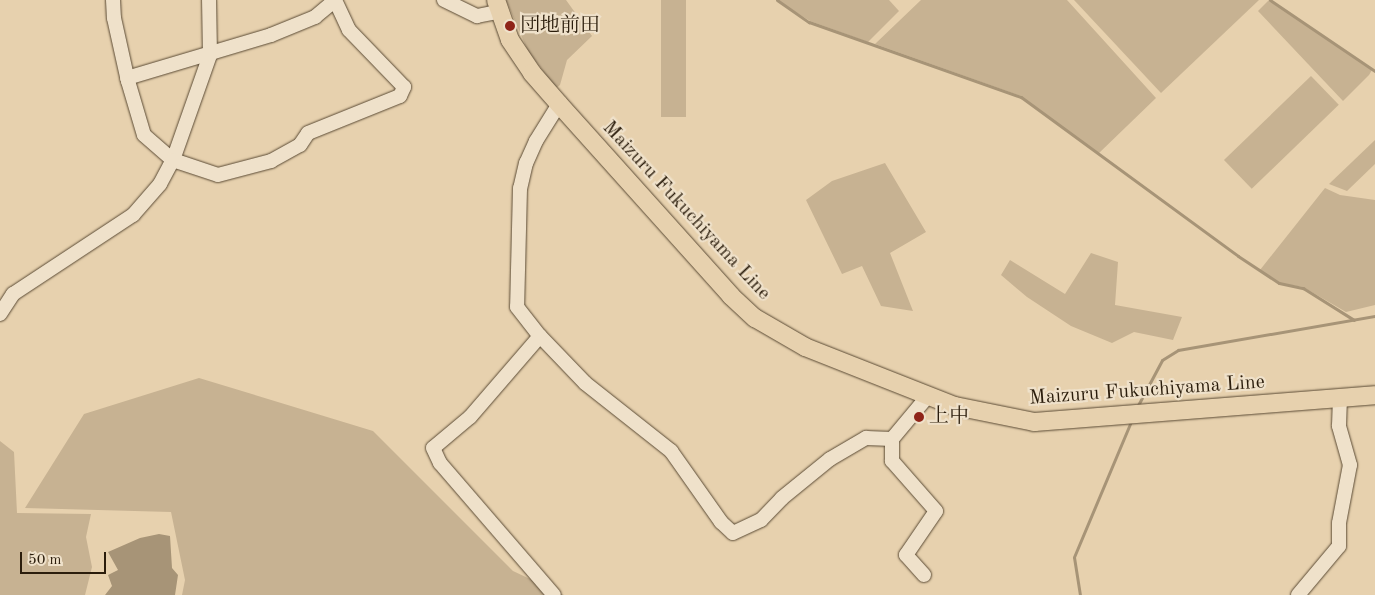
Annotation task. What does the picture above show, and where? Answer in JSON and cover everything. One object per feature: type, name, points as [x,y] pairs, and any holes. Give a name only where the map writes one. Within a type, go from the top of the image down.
[{"type":"main road","name":"Maizuru Fukuchiyama Line","points":[[497,6],[510,40],[532,73],[731,296],[755,318],[805,347],[928,396],[996,417],[1034,422],[1375,396]]},
{"type":"street","points":[[113,0],[114,18],[127,78],[144,135],[173,160],[218,175],[272,161],[300,145],[308,133],[400,96],[404,87],[349,30],[335,0],[315,16],[210,55],[152,68],[127,78]]},
{"type":"street","points":[[0,314],[13,294],[133,215],[160,184],[173,160],[210,55],[210,0]]},
{"type":"street","points":[[444,0],[477,16],[497,6]]},
{"type":"street","points":[[559,104],[526,163],[519,204],[517,307],[540,336],[597,394],[671,451],[720,522],[732,533],[761,520],[782,498],[830,459],[866,438],[892,439]]},
{"type":"street","points":[[540,336],[470,417],[433,448],[440,463],[554,595]]},
{"type":"street","points":[[924,575],[906,555],[936,511],[892,460],[892,439],[928,396]]},
{"type":"street","points":[[1298,595],[1339,546],[1339,523],[1350,465],[1339,426],[1340,398]]},
{"type":"shaded area","points":[[506,0],[566,0],[592,36],[567,60],[560,85],[556,88],[528,51]]},
{"type":"shaded area","points":[[661,0],[686,0],[686,117],[661,117]]},
{"type":"shaded area","points":[[776,0],[889,0],[899,11],[868,42],[810,21]]},
{"type":"shaded area","points":[[921,0],[1067,0],[1156,98],[1098,154],[1021,96],[875,44]]},
{"type":"shaded area","points":[[1074,0],[1259,0],[1161,93]]},
{"type":"shaded area","points":[[1269,0],[1372,70],[1343,101],[1258,11]]},
{"type":"shaded area","points":[[1311,76],[1339,105],[1252,189],[1224,160]]},
{"type":"shaded area","points":[[1375,140],[1375,164],[1347,191],[1329,184]]},
{"type":"shaded area","points":[[885,163],[926,232],[890,253],[913,311],[881,306],[862,266],[842,274],[806,200],[832,181]]},
{"type":"shaded area","points":[[1325,188],[1340,195],[1375,200],[1375,305],[1346,312],[1303,287],[1279,283],[1260,270]]},
{"type":"shaded area","points":[[1091,253],[1118,262],[1115,305],[1182,317],[1173,340],[1134,332],[1112,343],[1071,326],[1027,297],[1001,275],[1010,260],[1065,294]]},
{"type":"shaded area","points":[[199,378],[373,431],[513,571],[564,595],[182,595],[185,580],[171,512],[25,508],[84,414]]},
{"type":"shaded area","points":[[0,441],[14,452],[17,513],[91,514],[86,537],[92,567],[85,595],[0,595]]},
{"type":"shaded area","points":[[159,534],[170,536],[172,568],[178,575],[175,595],[105,595],[112,586],[108,575],[118,570],[108,552],[140,538]]},
{"type":"waterway","points":[[777,0],[809,22],[1021,97],[1238,256],[1279,283],[1303,288],[1354,320]]},
{"type":"waterway","points":[[1270,0],[1375,71]]},
{"type":"waterway","points":[[1136,409],[1162,360],[1178,350],[1375,316]]},
{"type":"waterway","points":[[1080,595],[1074,557],[1132,419]]},
{"type":"place","name":"団地前田","points":[[510,26]]},
{"type":"place","name":"上中","points":[[919,417]]}]
